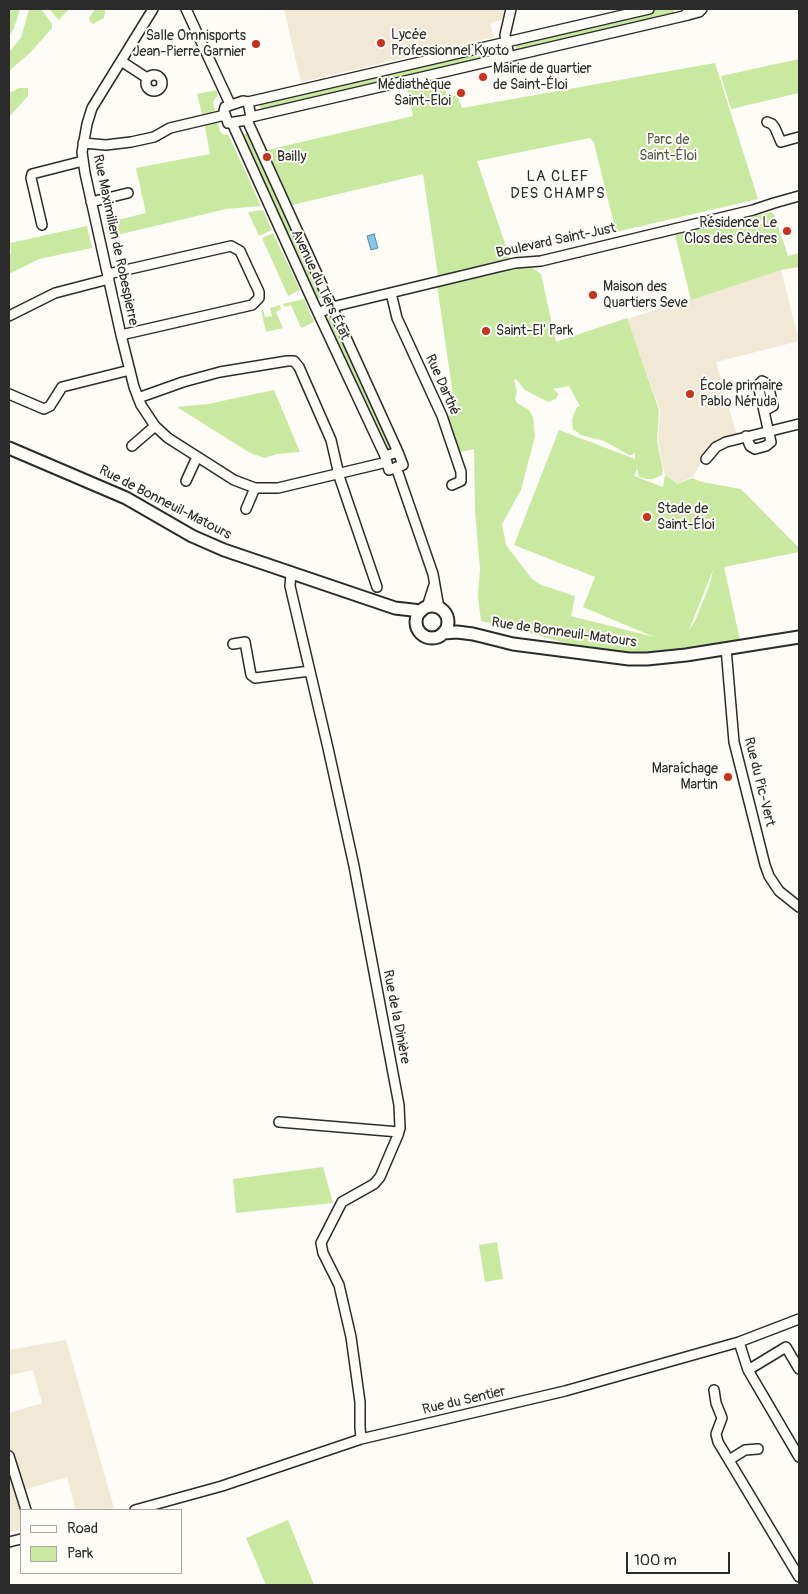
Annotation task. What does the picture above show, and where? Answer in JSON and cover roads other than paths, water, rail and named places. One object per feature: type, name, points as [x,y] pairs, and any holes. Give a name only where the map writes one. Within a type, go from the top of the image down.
[{"type":"main road","name":"Rue de Bonneuil-Matours","points":[[9,448],[126,498],[207,543],[395,608],[424,609]]},
{"type":"main road","points":[[434,606],[440,608],[446,614],[447,628],[436,637],[428,637],[420,631],[416,624],[417,618],[424,609],[434,606]]},
{"type":"main road","name":"Rue de Bonneuil-Matours","points":[[395,608],[416,624]]},
{"type":"main road","name":"Rue de Bonneuil-Matours","points":[[448,621],[473,634]]},
{"type":"main road","name":"Rue de Bonneuil-Matours","points":[[443,633],[473,634],[514,644],[629,659],[647,659],[799,637]]},
{"type":"street","name":"Rue Maximilien de Robespierre","points":[[153,9],[92,108],[86,124],[83,142],[83,162],[91,202],[138,398],[155,426],[168,438],[234,480],[255,488],[278,488],[339,474],[386,459],[398,452]]},
{"type":"street","points":[[186,9],[230,104]]},
{"type":"street","points":[[509,56],[506,32],[511,9]]},
{"type":"street","points":[[649,9],[248,102],[230,104],[225,107],[225,115],[227,121],[232,123],[688,12],[699,12],[702,9]]},
{"type":"street","points":[[121,61],[148,78]]},
{"type":"street","points":[[248,102],[249,118]]},
{"type":"street","points":[[83,142],[106,145],[131,142],[154,137],[170,128],[225,115]]},
{"type":"street","name":"Avenue du Tiers État","points":[[249,118],[398,452]]},
{"type":"street","points":[[767,122],[775,128],[781,142],[799,137]]},
{"type":"street","name":"Avenue du Tiers État","points":[[232,123],[386,459]]},
{"type":"street","points":[[42,225],[31,178],[32,174],[83,162]]},
{"type":"street","points":[[91,202],[128,193]]},
{"type":"street","name":"Boulevard Saint-Just","points":[[318,313],[332,307],[514,263],[541,261],[753,210],[799,196]]},
{"type":"street","points":[[9,316],[55,293],[108,277],[231,246],[240,251],[258,292],[258,298],[252,305],[122,335]]},
{"type":"street","name":"Rue Darthé","points":[[391,293],[397,318],[442,416],[461,472],[461,481],[452,485]]},
{"type":"street","points":[[138,398],[183,382],[220,372],[294,361],[299,367],[332,443],[339,474],[377,587]]},
{"type":"street","points":[[9,394],[44,409],[50,406],[62,387],[130,370]]},
{"type":"street","points":[[746,436],[751,448],[755,449],[769,445],[771,442],[764,410]]},
{"type":"street","points":[[706,459],[721,444],[746,436],[799,424]]},
{"type":"street","points":[[132,446],[155,426]]},
{"type":"street","points":[[386,459],[390,470],[403,465],[398,452]]},
{"type":"street","points":[[186,481],[197,457]]},
{"type":"street","points":[[396,468],[435,582],[440,608]]},
{"type":"street","points":[[246,509],[255,488]]},
{"type":"street","name":"Rue de la Dinière","points":[[291,573],[290,586],[356,876],[399,1105],[398,1132],[380,1177],[374,1184],[342,1202],[321,1243],[326,1260],[339,1285],[351,1337],[360,1402],[362,1439]]},
{"type":"street","points":[[424,609],[435,582]]},
{"type":"street","points":[[233,644],[245,642],[252,674],[255,678],[310,671]]},
{"type":"street","name":"Rue du Pic-Vert","points":[[726,648],[734,742],[765,865],[772,882],[779,891],[799,908]]},
{"type":"street","points":[[279,1122],[398,1132]]},
{"type":"street","name":"Rue du Sentier","points":[[139,1509],[222,1486],[362,1439],[564,1391],[740,1342],[799,1319]]},
{"type":"street","points":[[740,1342],[748,1370],[799,1457]]},
{"type":"street","points":[[748,1370],[786,1347],[799,1369]]},
{"type":"street","points":[[714,1390],[716,1403],[722,1418],[716,1438],[798,1570]]},
{"type":"street","points":[[729,1460],[745,1450],[758,1449]]},
{"type":"street","points":[[9,1456],[26,1509]]},
{"type":"water","points":[[374,234],[378,248],[371,250],[367,236]]},
{"type":"place","name":"Lycée Professionnel Kyoto","points":[[381,43]]},
{"type":"place","name":"Salle Omnisports Jean-Pierre Garnier","points":[[256,44]]},
{"type":"place","name":"Mairie de quartier de Saint-Éloi","points":[[483,77]]},
{"type":"place","name":"Médiathèque Saint-Eloi","points":[[461,93]]},
{"type":"place","name":"Bailly","points":[[267,157]]},
{"type":"place","name":"Résidence Le Clos des Cèdres","points":[[787,231]]},
{"type":"place","name":"Maison des Quartiers Seve","points":[[593,295]]},
{"type":"place","name":"Saint-El' Park","points":[[486,331]]},
{"type":"place","name":"École primaire Pablo Néruda","points":[[690,394]]},
{"type":"place","name":"Stade de Saint-Éloi","points":[[647,517]]},
{"type":"place","name":"Maraîchage Martin","points":[[728,777]]},
{"type":"district","name":"LA CLEF DES CHAMPS","points":[[558,186]]},
{"type":"park label","name":"Parc de Saint-Éloi","points":[[668,148]]}]
